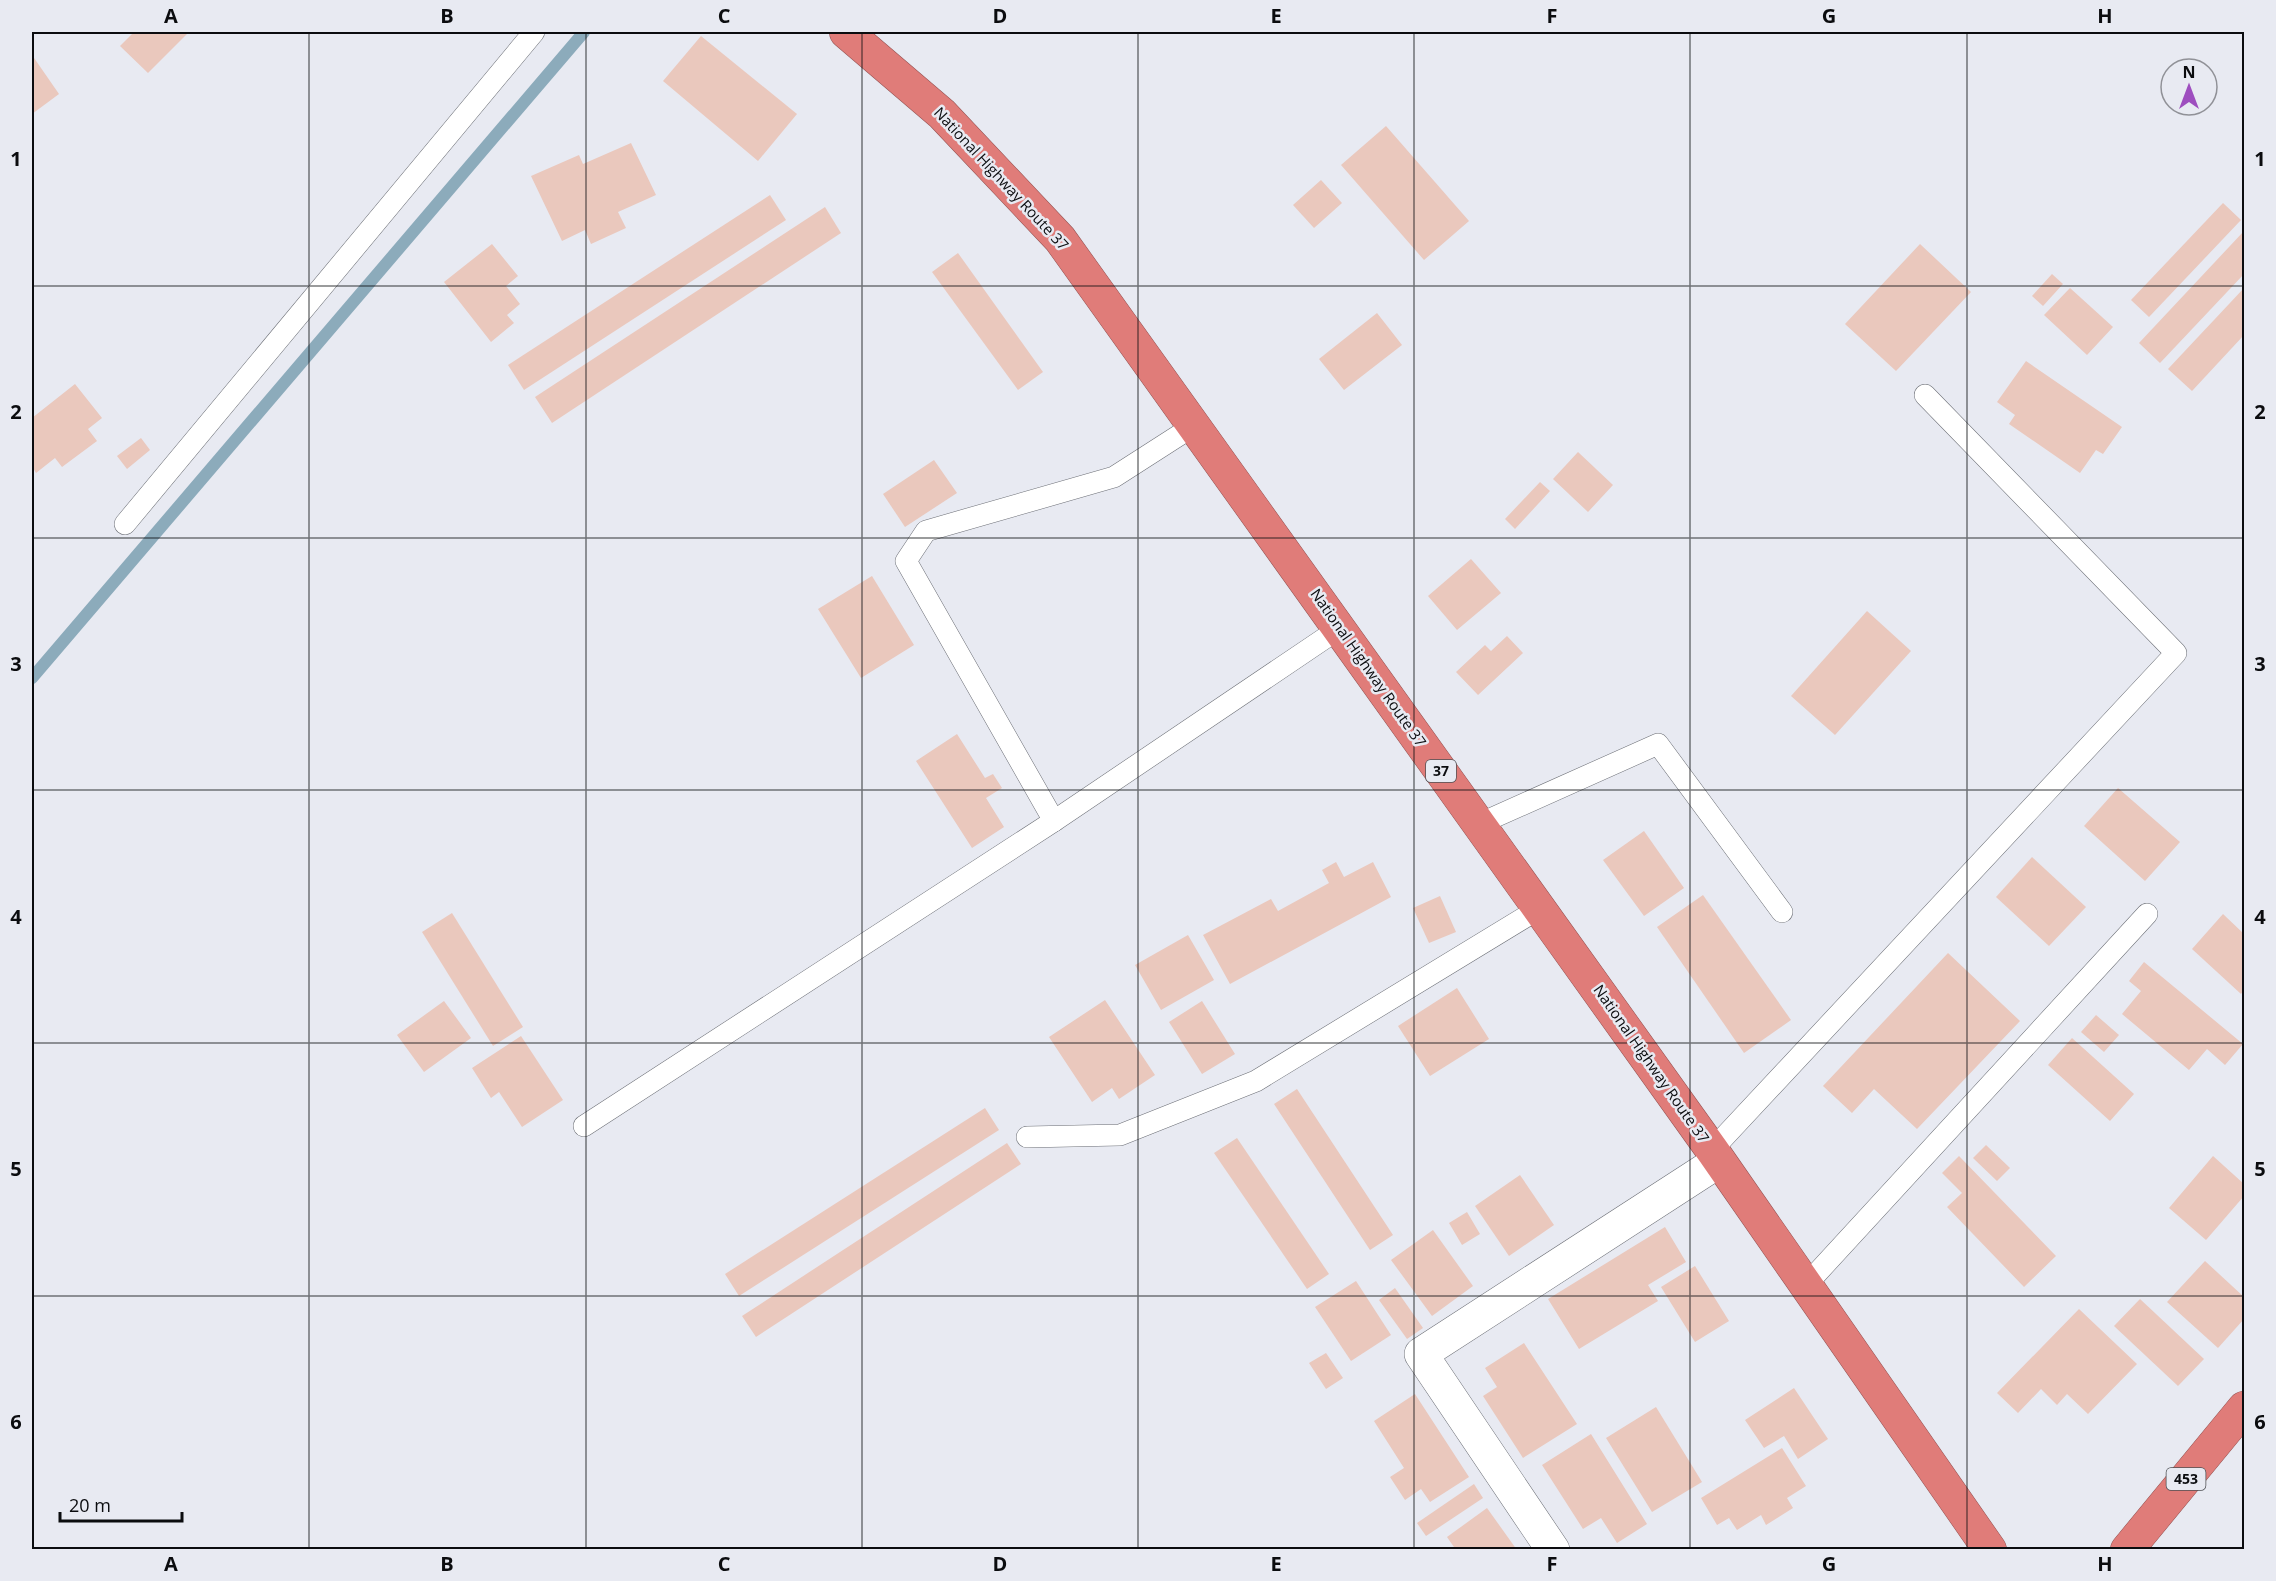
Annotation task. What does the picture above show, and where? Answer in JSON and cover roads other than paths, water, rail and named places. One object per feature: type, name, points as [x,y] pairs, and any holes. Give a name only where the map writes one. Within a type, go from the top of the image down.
[{"type":"highway","name":"National Highway Route 37","points":[[846,32],[942,114],[1060,238],[1716,1156],[1990,1550]]},
{"type":"highway","name":"453","points":[[2127,1550],[2244,1408]]},
{"type":"street","points":[[1553,1550],[1421,1354],[1716,1156]]},
{"type":"lane","points":[[125,525],[534,32]]},
{"type":"lane","points":[[1716,1156],[2176,653],[1924,395]]},
{"type":"lane","points":[[1054,820],[906,561],[926,531],[1114,477],[1195,425]]},
{"type":"lane","points":[[584,1126],[1054,820],[1340,628]]},
{"type":"lane","points":[[1479,824],[1658,744],[1782,912]]},
{"type":"lane","points":[[1027,1137],[1120,1135],[1256,1081],[1540,908]]},
{"type":"lane","points":[[1806,1285],[2147,914]]},
{"type":"waterway","points":[[32,678],[584,32]]}]
